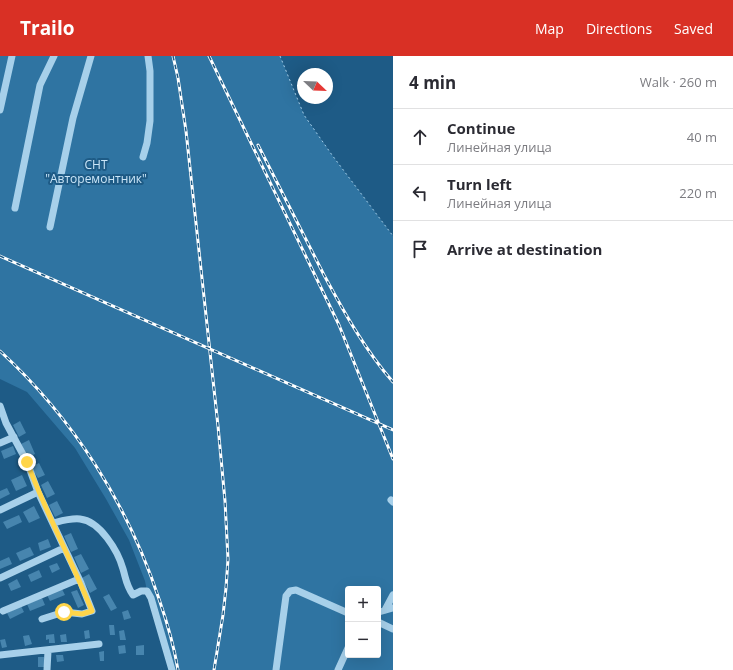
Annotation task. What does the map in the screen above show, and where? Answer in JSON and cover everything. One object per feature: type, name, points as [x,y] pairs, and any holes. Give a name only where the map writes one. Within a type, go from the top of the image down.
[{"type":"street","points":[[0,110],[12,56]]},
{"type":"street","points":[[15,208],[40,85],[54,56]]},
{"type":"street","points":[[50,227],[73,118],[91,56]]},
{"type":"street","points":[[144,158],[148,143],[150,121],[150,71],[148,56]]},
{"type":"street","points":[[0,406],[6,423],[27,462],[38,492],[79,579],[92,611],[82,614],[64,612],[42,619]]},
{"type":"street","points":[[0,443],[14,437]]},
{"type":"street","points":[[0,510],[38,492]]},
{"type":"street","points":[[53,523],[81,519],[88,521],[103,532],[114,546],[123,568],[127,586],[132,594],[147,591],[151,598],[162,638],[166,644],[172,670]]},
{"type":"street","points":[[0,578],[64,548]]},
{"type":"street","points":[[3,611],[79,579]]},
{"type":"street","points":[[276,670],[286,596],[290,591],[296,590],[345,613]]},
{"type":"street","points":[[381,611],[393,595]]},
{"type":"street","points":[[381,611],[393,608]]},
{"type":"street","points":[[381,623],[393,629]]},
{"type":"street","points":[[0,656],[99,644]]},
{"type":"street","points":[[47,670],[48,651]]},
{"type":"street","points":[[338,670],[345,655]]},
{"type":"path","points":[[280,56],[304,115],[393,236]]},
{"type":"green space","name":"СНТ \"Авторемонтник\"","points":[[0,56],[280,56],[297,98],[297,104],[300,104],[304,115],[332,155],[393,236],[393,670],[172,670],[145,581],[129,540],[75,448],[27,392],[0,379]]},
{"type":"building","points":[[20,421],[26,433],[19,437],[13,425]]},
{"type":"building","points":[[29,440],[35,454],[27,458],[21,444]]},
{"type":"building","points":[[13,446],[16,454],[4,459],[1,451]]},
{"type":"building","points":[[39,463],[45,475],[38,478],[31,467]]},
{"type":"building","points":[[22,475],[27,486],[16,491],[11,480]]},
{"type":"building","points":[[48,481],[55,494],[47,498],[41,485]]},
{"type":"building","points":[[7,488],[10,494],[0,499],[0,491]]},
{"type":"building","points":[[57,501],[63,513],[55,517],[49,505]]},
{"type":"building","points":[[34,506],[40,518],[29,523],[23,512]]},
{"type":"building","points":[[19,515],[22,522],[7,529],[3,522]]},
{"type":"building","points":[[71,533],[78,549],[71,552],[64,536]]},
{"type":"building","points":[[48,539],[51,547],[40,551],[38,543]]},
{"type":"building","points":[[30,547],[34,555],[20,561],[16,553]]},
{"type":"building","points":[[81,554],[89,569],[81,573],[74,557]]},
{"type":"building","points":[[9,557],[12,564],[0,569],[0,561]]},
{"type":"building","points":[[57,563],[60,569],[52,573],[49,566]]},
{"type":"building","points":[[39,570],[42,577],[31,582],[28,575]]},
{"type":"building","points":[[89,574],[97,589],[90,593],[82,578]]},
{"type":"building","points":[[17,579],[21,587],[11,591],[8,584]]},
{"type":"building","points":[[62,589],[65,595],[50,601],[47,595]]},
{"type":"building","points":[[77,590],[84,605],[78,608],[71,592]]},
{"type":"building","points":[[109,594],[117,608],[111,611],[103,597]]},
{"type":"building","points":[[42,598],[45,605],[30,611],[27,604]]},
{"type":"building","points":[[21,606],[24,612],[10,619],[7,613]]},
{"type":"building","points":[[128,610],[131,618],[124,620],[122,612]]},
{"type":"building","points":[[109,625],[114,625],[115,635],[110,635]]},
{"type":"building","points":[[89,630],[90,638],[85,639],[84,631]]},
{"type":"building","points":[[124,630],[126,640],[120,640],[119,631]]},
{"type":"building","points":[[54,634],[55,643],[49,643],[49,639],[46,640],[46,635]]},
{"type":"building","points":[[66,634],[67,642],[61,642],[60,635]]},
{"type":"building","points":[[29,635],[32,644],[25,646],[23,636]]},
{"type":"building","points":[[5,639],[7,647],[2,648],[0,640]]},
{"type":"building","points":[[125,645],[126,653],[119,654],[118,646]]},
{"type":"building","points":[[144,645],[144,655],[136,655],[136,646]]},
{"type":"building","points":[[104,651],[104,661],[100,661],[99,652]]},
{"type":"building","points":[[56,655],[63,655],[64,661],[57,662]]},
{"type":"building","points":[[38,657],[44,657],[44,667],[38,667]]},
{"type":"railway","points":[[173,56],[186,131],[225,501],[228,559],[223,615],[214,670]]},
{"type":"railway","points":[[209,56],[339,325],[393,459]]},
{"type":"railway","points":[[258,145],[339,303],[364,344],[393,382]]},
{"type":"railway","points":[[0,256],[393,430]]},
{"type":"railway","points":[[0,351],[27,377],[52,405],[96,465],[115,497],[146,564],[159,599],[178,670]]},
{"type":"route","points":[[27,462],[38,492],[81,583],[92,611],[82,614],[64,612]]}]
